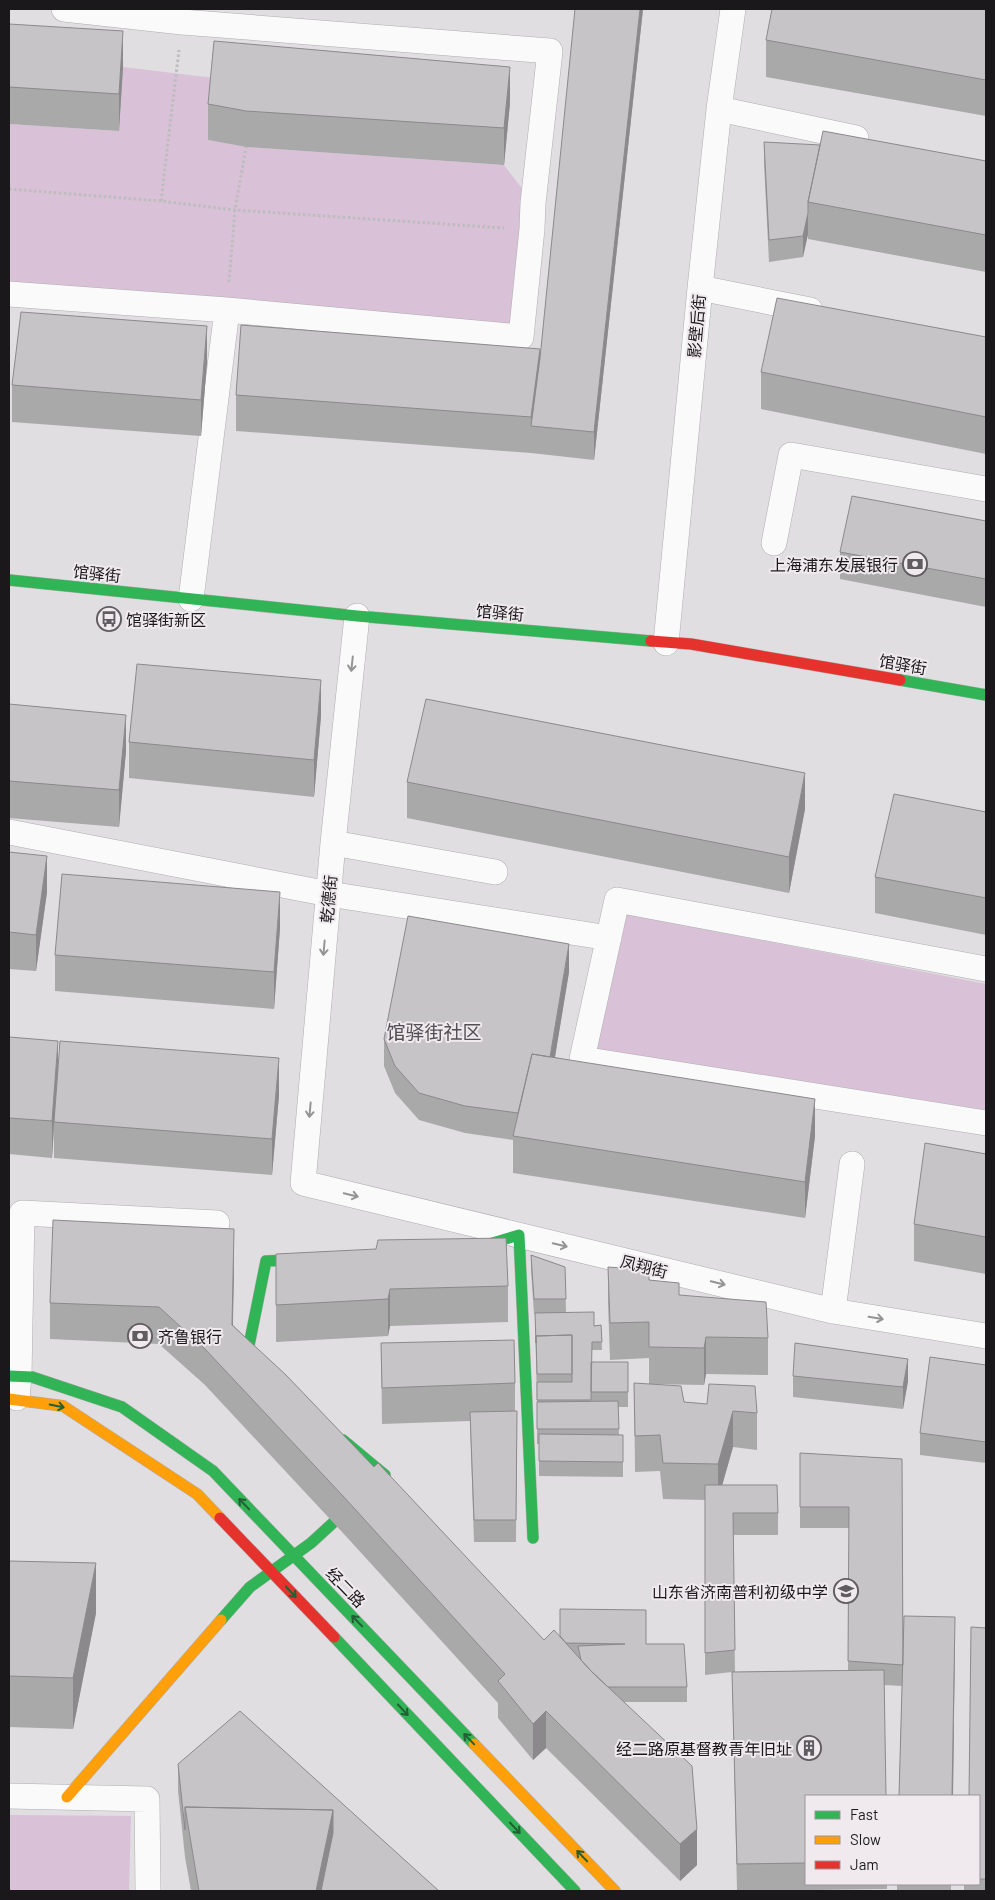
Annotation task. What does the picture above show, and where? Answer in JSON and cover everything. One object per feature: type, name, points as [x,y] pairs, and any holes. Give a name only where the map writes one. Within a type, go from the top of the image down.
[{"type":"street","points":[[9,294],[226,310],[521,337],[533,203],[550,51],[182,22],[64,9]]},
{"type":"street","name":"影壁后街","points":[[666,643],[700,288],[719,109],[733,9]]},
{"type":"street","points":[[719,109],[881,143]]},
{"type":"street","points":[[700,288],[833,315]]},
{"type":"street","points":[[191,599],[226,310]]},
{"type":"street","points":[[774,543],[791,455],[986,489]]},
{"type":"street","name":"馆驿街","points":[[9,580],[357,616],[691,644],[986,695]]},
{"type":"street","name":"乾德街","points":[[304,1183],[333,843],[357,616]]},
{"type":"street","points":[[9,832],[329,894],[609,938]]},
{"type":"street","points":[[333,843],[496,872]]},
{"type":"street","points":[[986,969],[617,900],[582,1059],[986,1123]]},
{"type":"street","points":[[832,1311],[852,1164]]},
{"type":"street","name":"凤翔街","points":[[304,1183],[832,1311],[986,1336]]},
{"type":"street","points":[[217,1223],[16,1213],[14,1388],[63,1406],[197,1494],[575,1891]]},
{"type":"street","points":[[460,1253],[519,1236],[533,1538]]},
{"type":"street","points":[[276,1381],[247,1355],[266,1261],[324,1259]]},
{"type":"street","name":"经二路","points":[[14,1388],[32,1377],[122,1407],[213,1471],[615,1891]]},
{"type":"street","points":[[67,1797],[250,1588],[317,1538],[385,1475],[334,1431]]},
{"type":"street","points":[[9,1796],[147,1799],[148,1891]]},
{"type":"path","points":[[161,201],[182,22]]},
{"type":"path","points":[[226,310],[235,210],[246,147]]},
{"type":"path","points":[[9,189],[161,201],[235,210],[532,229]]},
{"type":"shaded area","points":[[123,67],[214,78],[208,140],[246,147],[504,165],[533,203],[521,337],[9,294],[9,124],[119,131]]},
{"type":"shaded area","points":[[627,914],[986,984],[986,1110],[597,1049]]},
{"type":"shaded area","points":[[9,1815],[131,1816],[129,1891],[9,1891]]},
{"type":"building","points":[[575,9],[640,9],[594,432],[531,426],[540,358]]},
{"type":"building","points":[[772,9],[986,9],[986,80],[766,40]]},
{"type":"building","points":[[9,24],[123,31],[119,94],[9,87]]},
{"type":"building","points":[[214,41],[510,67],[504,128],[246,111],[208,104]]},
{"type":"building","points":[[823,131],[986,161],[986,235],[808,202]]},
{"type":"building","points":[[764,142],[820,145],[803,236],[769,240]]},
{"type":"building","points":[[777,298],[986,337],[986,417],[761,372]]},
{"type":"building","points":[[21,312],[207,326],[201,400],[12,385]]},
{"type":"building","points":[[241,325],[540,349],[531,417],[236,395]]},
{"type":"building","points":[[852,496],[986,521],[986,579],[840,552]]},
{"type":"building","points":[[137,664],[321,680],[314,760],[129,742]]},
{"type":"building","points":[[426,699],[805,773],[789,857],[407,782]]},
{"type":"building","points":[[9,704],[126,715],[119,790],[9,781]]},
{"type":"building","points":[[894,794],[986,812],[986,898],[875,877]]},
{"type":"building","points":[[9,852],[47,856],[36,935],[9,932]]},
{"type":"building","points":[[62,874],[280,892],[274,972],[55,955]]},
{"type":"building","points":[[408,916],[569,944],[550,1057],[532,1054],[518,1113],[465,1106],[419,1093],[395,1066],[384,1039]]},
{"type":"building","points":[[9,1037],[58,1041],[52,1121],[9,1118]]},
{"type":"building","points":[[60,1041],[279,1058],[272,1139],[54,1122]]},
{"type":"building","points":[[532,1054],[815,1099],[805,1182],[513,1136]]},
{"type":"building","points":[[925,1143],[986,1154],[986,1237],[914,1224]]},
{"type":"building","points":[[53,1220],[234,1229],[232,1325],[286,1375],[374,1467],[378,1463],[544,1640],[554,1630],[591,1671],[692,1766],[697,1829],[680,1844],[546,1711],[533,1724],[498,1681],[505,1674],[343,1496],[205,1349],[159,1307],[50,1303]]},
{"type":"building","points":[[506,1238],[508,1286],[390,1289],[388,1299],[276,1305],[276,1254],[376,1249],[378,1240]]},
{"type":"building","points":[[531,1255],[565,1267],[566,1299],[534,1299]]},
{"type":"building","points":[[608,1267],[649,1270],[649,1280],[679,1283],[679,1295],[766,1302],[768,1338],[706,1337],[704,1348],[649,1347],[649,1322],[610,1323]]},
{"type":"building","points":[[594,1312],[594,1326],[601,1325],[602,1342],[592,1342],[591,1400],[537,1400],[537,1382],[572,1382],[572,1335],[536,1336],[536,1343],[535,1313]]},
{"type":"building","points":[[572,1335],[572,1374],[537,1374],[536,1336]]},
{"type":"building","points":[[514,1340],[515,1383],[382,1388],[381,1343]]},
{"type":"building","points":[[795,1343],[908,1359],[903,1387],[793,1376]]},
{"type":"building","points":[[930,1357],[986,1365],[986,1442],[920,1433]]},
{"type":"building","points":[[591,1362],[628,1362],[628,1392],[591,1392]]},
{"type":"building","points":[[634,1383],[681,1386],[684,1402],[707,1404],[709,1384],[755,1386],[757,1413],[733,1411],[718,1464],[663,1463],[660,1435],[635,1436]]},
{"type":"building","points":[[618,1401],[619,1429],[537,1429],[537,1402]]},
{"type":"building","points":[[517,1411],[516,1520],[474,1520],[470,1412]]},
{"type":"building","points":[[539,1434],[623,1435],[623,1462],[539,1461]]},
{"type":"building","points":[[800,1453],[902,1459],[903,1665],[848,1661],[849,1507],[800,1507]]},
{"type":"building","points":[[705,1485],[777,1485],[778,1513],[733,1513],[735,1650],[705,1653]]},
{"type":"building","points":[[9,1561],[96,1563],[73,1678],[9,1676]]},
{"type":"building","points":[[560,1609],[646,1610],[646,1644],[684,1644],[687,1687],[608,1687],[581,1660],[578,1646],[625,1644],[566,1643],[560,1636]]},
{"type":"building","points":[[904,1616],[955,1617],[952,1795],[899,1795]]},
{"type":"building","points":[[971,1627],[986,1628],[986,1879],[980,1879],[980,1795],[969,1795]]},
{"type":"building","name":"经二路原基督教青年旧址","points":[[884,1670],[886,1795],[805,1795],[805,1863],[737,1864],[732,1672]]},
{"type":"building","points":[[240,1711],[439,1891],[321,1891],[333,1833],[333,1810],[185,1807],[185,1830],[178,1764]]},
{"type":"building","points":[[185,1807],[333,1810],[316,1891],[199,1891]]},
{"type":"traffic: fast","points":[[9,580],[357,616],[651,641]]},
{"type":"traffic: fast","points":[[900,680],[986,695]]},
{"type":"traffic: fast","points":[[469,1250],[519,1235],[533,1538]]},
{"type":"traffic: fast","points":[[264,1370],[247,1355],[266,1261],[314,1259]]},
{"type":"traffic: fast","points":[[9,1376],[32,1377],[122,1407],[213,1471],[474,1744]]},
{"type":"traffic: fast","points":[[221,1620],[250,1587],[311,1543],[385,1475],[343,1440]]},
{"type":"traffic: fast","points":[[334,1637],[575,1891]]},
{"type":"traffic: slow","points":[[9,1399],[63,1406],[197,1494],[220,1518]]},
{"type":"traffic: slow","points":[[67,1797],[221,1620]]},
{"type":"traffic: slow","points":[[474,1744],[615,1891]]},
{"type":"traffic: jam","points":[[651,641],[691,644],[900,680]]},
{"type":"traffic: jam","points":[[220,1518],[334,1637]]},
{"type":"place","name":"上海浦东发展银行","points":[[915,564]]},
{"type":"place","name":"馆驿街新区","points":[[109,619]]},
{"type":"place","name":"齐鲁银行","points":[[140,1336]]},
{"type":"place","name":"山东省济南普利初级中学","points":[[846,1591]]},
{"type":"place","name":"经二路原基督教青年旧址","points":[[809,1748]]},
{"type":"district","name":"馆驿街社区","points":[[434,1031]]}]
